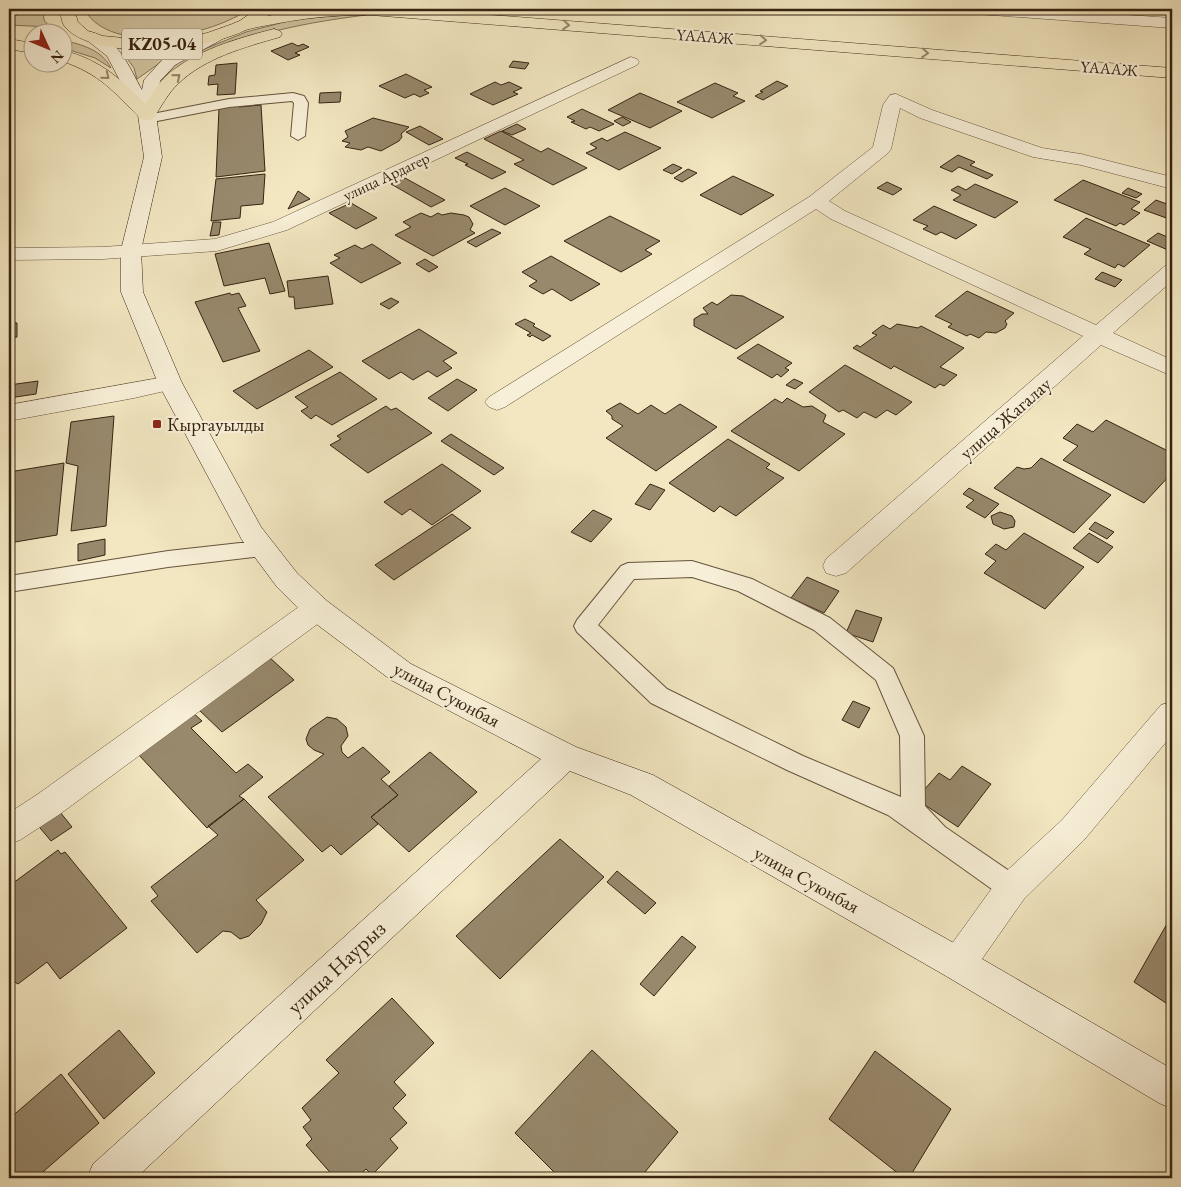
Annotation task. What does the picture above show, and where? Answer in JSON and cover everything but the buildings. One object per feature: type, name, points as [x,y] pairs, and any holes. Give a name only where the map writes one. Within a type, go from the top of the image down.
[{"type":"main road","points":[[9,10],[14,9]]},
{"type":"main road","name":"KZ05-04","points":[[67,9],[66,17],[72,26],[92,37]]},
{"type":"main road","name":"KZ05-04","points":[[72,35],[92,37],[122,44],[172,44],[222,33],[253,19],[266,9]]},
{"type":"main road","name":"ҮАААЖ","points":[[240,26],[297,14],[355,9],[1172,72]]},
{"type":"main road","points":[[72,59],[90,65],[106,75],[147,117],[171,80],[200,62],[253,40],[284,31],[342,21],[404,18],[467,18]]},
{"type":"main road","points":[[9,32],[22,33]]},
{"type":"main road","points":[[9,44],[22,46]]},
{"type":"street","points":[[977,9],[1126,18],[1172,23]]},
{"type":"street","points":[[1126,18],[1139,9]]},
{"type":"street","name":"улица Суюнбая","points":[[222,33],[182,53],[159,71],[152,80],[147,117],[153,157],[131,250],[132,292],[170,383],[251,533],[287,580],[316,609],[401,672],[565,756],[642,785],[958,964],[1172,1090]]},
{"type":"street","points":[[92,37],[109,48],[114,54],[147,117]]},
{"type":"street","name":"улица Ардагер","points":[[9,254],[103,252],[217,245],[280,226],[631,62]]},
{"type":"street","points":[[497,402],[816,201],[882,149],[892,105],[896,99],[926,114],[1039,153],[1081,160],[1172,183]]},
{"type":"street","points":[[816,201],[838,214],[1172,369]]},
{"type":"street","name":"улица Жагалау","points":[[836,566],[1172,270]]},
{"type":"street","points":[[9,413],[170,383]]},
{"type":"street","points":[[9,830],[49,804],[316,609]]},
{"type":"street","points":[[958,964],[1012,888],[1073,830],[1172,714]]},
{"type":"street","name":"улица Наурыз","points":[[107,1178],[565,756]]},
{"type":"lane","points":[[147,117],[229,103],[293,97],[299,99],[301,103],[298,136]]},
{"type":"lane","points":[[9,584],[168,559],[240,550],[264,550]]},
{"type":"lane","points":[[936,834],[913,810],[912,736],[885,674],[822,624],[745,585],[692,569],[628,571],[585,626],[659,696],[795,763],[897,807],[1012,888]]},
{"type":"shaded area","points":[[46,9],[44,19],[46,22],[22,22],[22,26],[9,25],[9,17]]},
{"type":"shaded area","points":[[89,9],[249,9],[213,27],[167,37],[143,38],[121,35],[103,27],[88,15]]},
{"type":"shaded area","points":[[366,15],[286,28],[234,43],[209,53],[162,80],[176,64],[190,55],[246,32],[296,19]]},
{"type":"shaded area","points":[[72,43],[96,52],[102,56],[111,68],[95,58],[72,51]]},
{"type":"shaded area","points":[[174,53],[137,79],[134,68],[124,54]]},
{"type":"place","name":"Кыргауылды","points":[[157,424]]}]
